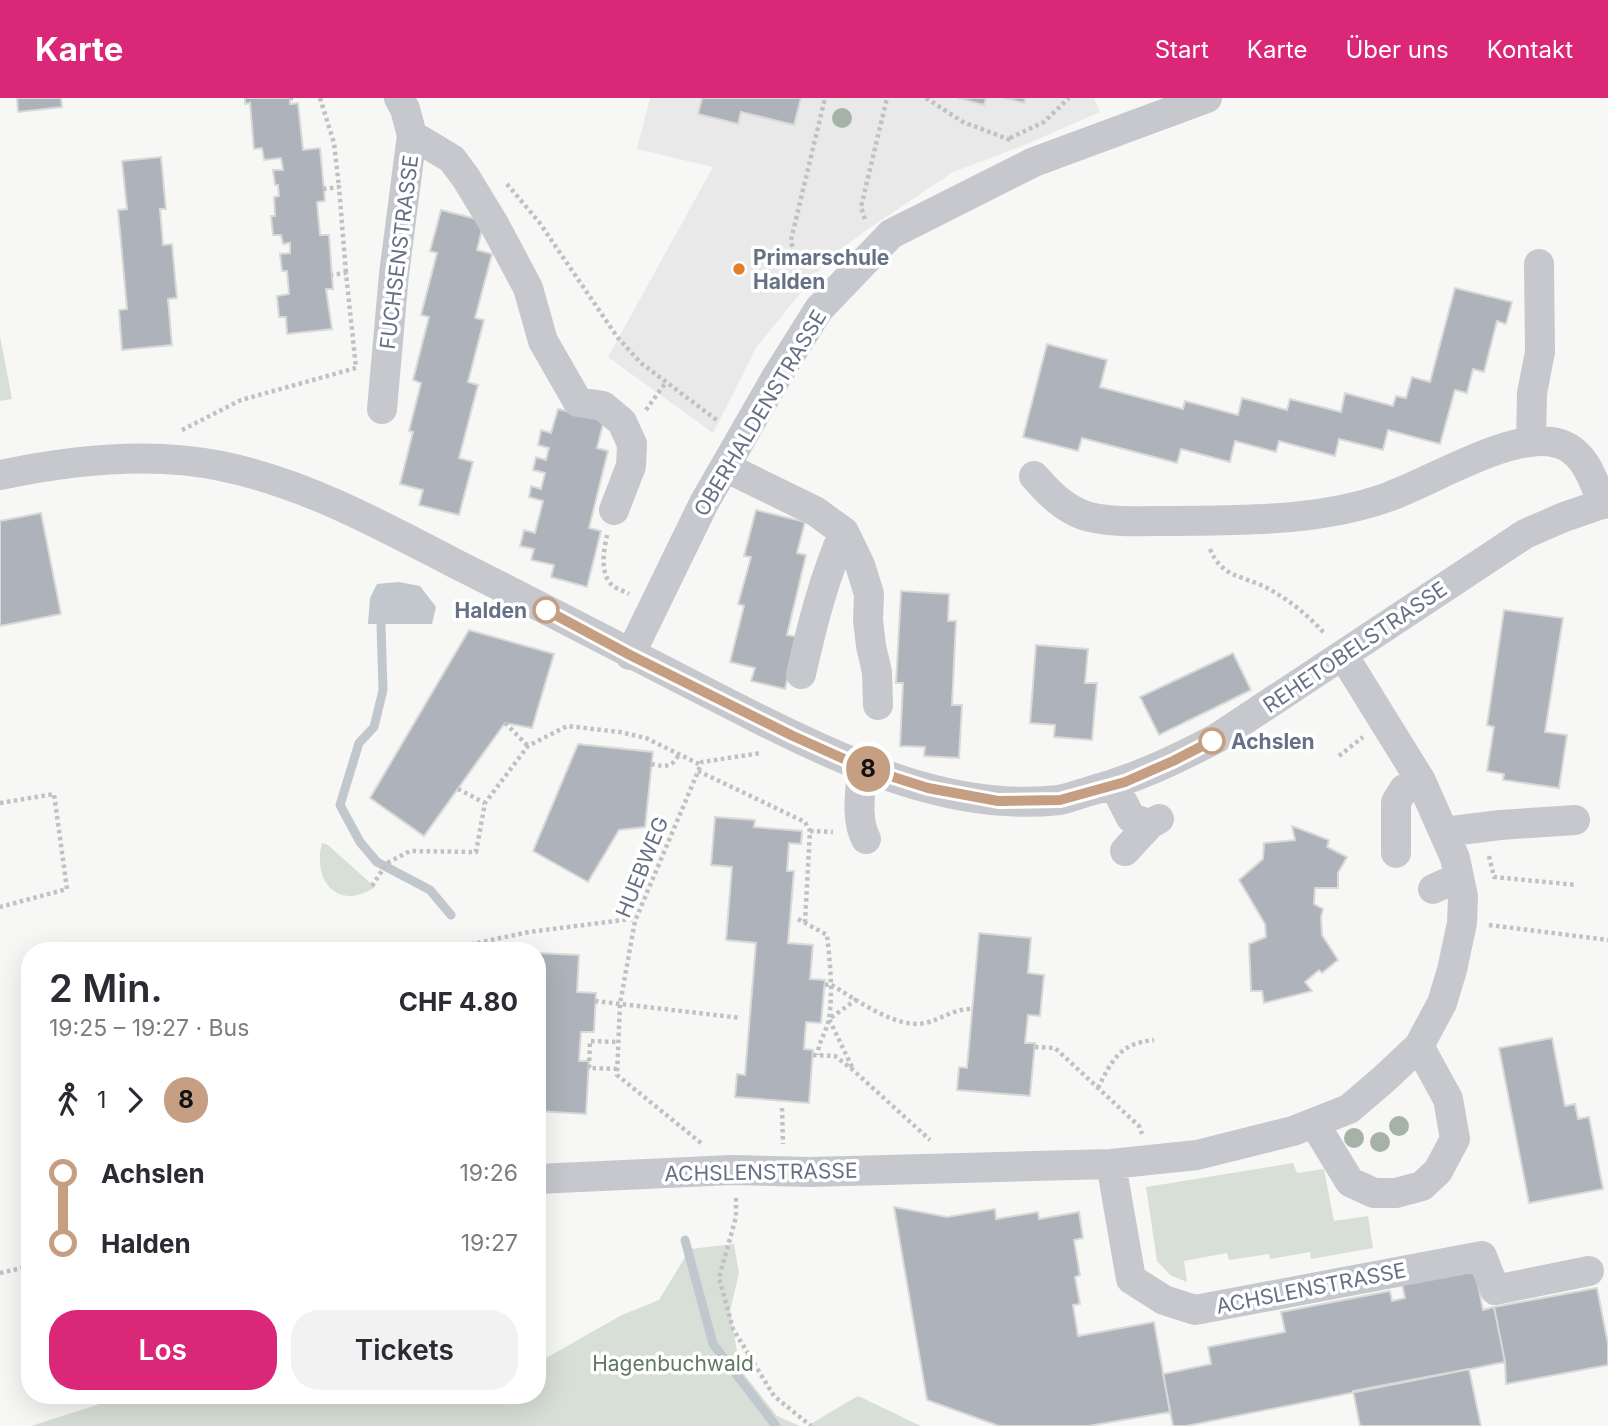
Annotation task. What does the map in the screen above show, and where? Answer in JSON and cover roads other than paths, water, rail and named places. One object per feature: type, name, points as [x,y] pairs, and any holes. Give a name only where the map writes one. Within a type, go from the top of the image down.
[{"type":"street","name":"FUCHSENSTRASSE","points":[[382,409],[394,274],[412,135],[405,108],[399,98]]},
{"type":"street","name":"OBERHALDENSTRASSE","points":[[630,655],[704,503],[777,376],[819,309],[891,234],[1034,162],[1208,98]]},
{"type":"street","points":[[412,135],[452,159],[466,178],[528,288],[543,341],[578,402],[603,406],[622,422],[632,443],[631,466],[611,520]]},
{"type":"street","points":[[1531,442],[1532,393],[1539,352],[1541,313],[1539,264]]},
{"type":"street","points":[[1034,476],[1056,501],[1084,516],[1128,521],[1202,521],[1342,511],[1388,498],[1483,454],[1531,442],[1558,443],[1583,458],[1606,503]]},
{"type":"street","name":"REHETOBELSTRASSE","points":[[0,475],[93,461],[143,459],[220,465],[294,487],[357,513],[630,655],[862,767],[928,788],[998,801],[1060,800],[1114,785],[1173,761],[1217,738],[1337,647],[1525,534],[1606,503]]},
{"type":"street","points":[[725,467],[815,511],[844,532],[860,565],[869,594],[870,646],[877,672],[878,705]]},
{"type":"street","points":[[801,674],[815,612],[844,532]]},
{"type":"street","name":"ACHSLENSTRASSE","points":[[546,1179],[732,1170],[809,1172],[1111,1164],[1197,1155],[1293,1131],[1349,1109],[1419,1046],[1441,1003],[1452,970],[1462,923],[1463,896],[1446,883],[1455,858],[1444,832],[1403,786],[1337,647]]},
{"type":"street","points":[[862,767],[860,813],[862,833],[866,839]]},
{"type":"street","points":[[1114,785],[1131,818],[1154,821],[1125,851]]},
{"type":"street","points":[[1396,853],[1396,803],[1403,786]]},
{"type":"street","points":[[1444,832],[1575,820]]},
{"type":"street","points":[[1314,1123],[1350,1182],[1374,1193],[1396,1193],[1422,1186],[1438,1171],[1455,1139],[1448,1099],[1419,1046]]},
{"type":"street","name":"ACHSLENSTRASSE","points":[[1111,1164],[1131,1279],[1164,1300],[1195,1310],[1482,1255],[1495,1290],[1589,1272]]},
{"type":"waterway","points":[[381,625],[383,690],[374,727],[359,743],[340,805],[360,842],[377,862],[430,890],[451,915]]},
{"type":"waterway","points":[[685,1240],[713,1344],[776,1426]]},
{"type":"place","name":"Primarschule Halden","points":[[739,269]]},
{"type":"place","name":"Halden","points":[[546,610]]},
{"type":"place","name":"Achslen","points":[[1212,741]]},
{"type":"park label","name":"Hagenbuchwald","points":[[673,1363]]}]
